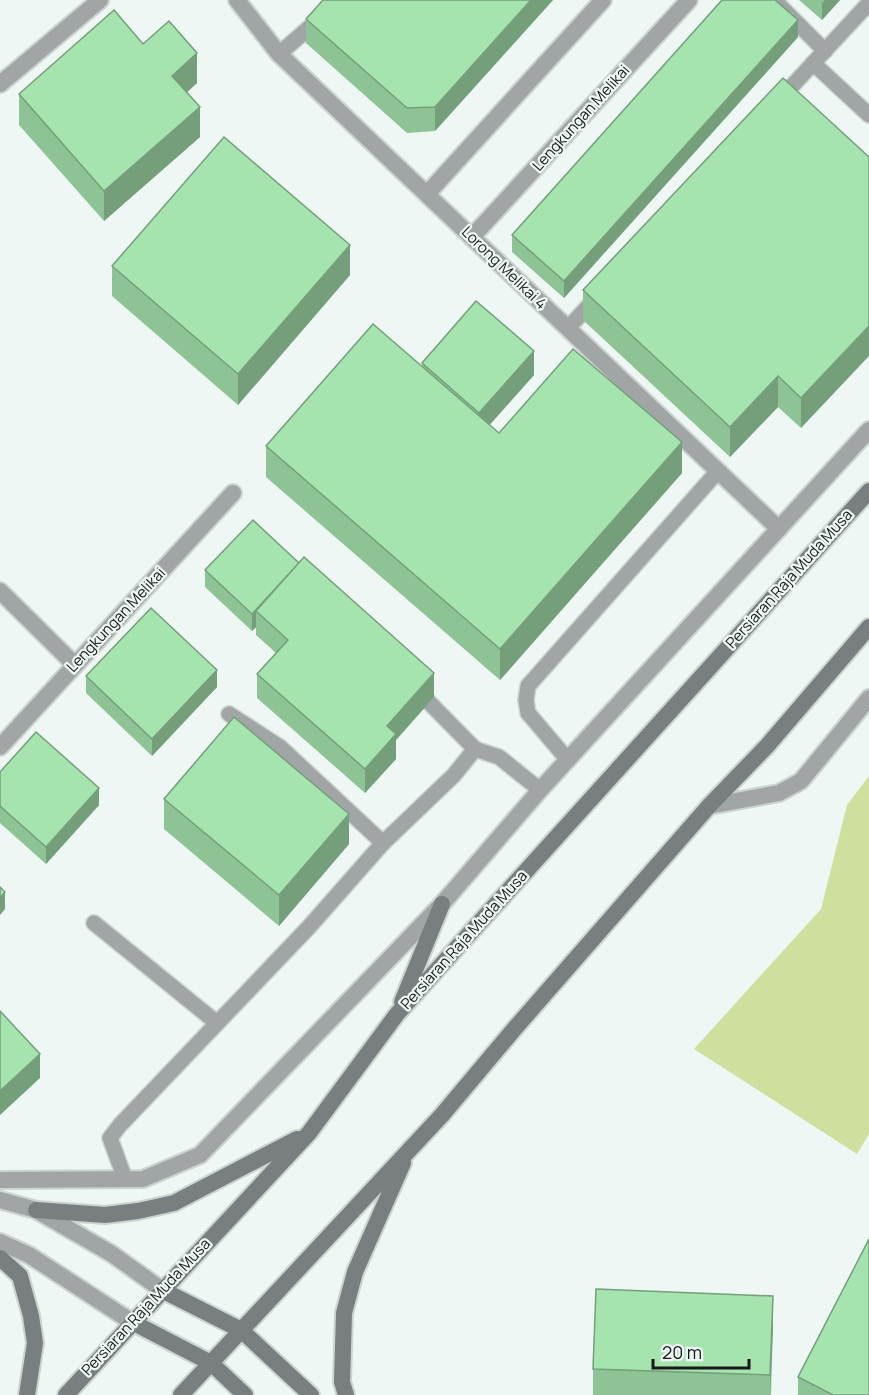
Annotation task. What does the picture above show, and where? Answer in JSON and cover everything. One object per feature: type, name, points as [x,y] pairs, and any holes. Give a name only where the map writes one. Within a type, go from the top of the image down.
[{"type":"main road","name":"Persiaran Raja Muda Musa","points":[[66,1395],[309,1133],[397,1014],[869,491]]},
{"type":"main road","points":[[182,1395],[442,1115],[709,806],[767,746],[869,627]]},
{"type":"main road","points":[[397,1014],[442,904]]},
{"type":"main road","points":[[36,1210],[105,1215],[174,1203],[309,1133]]},
{"type":"main road","points":[[346,1395],[342,1382],[344,1313],[356,1272],[408,1151]]},
{"type":"main road","points":[[0,1258],[20,1276],[31,1316],[35,1344],[27,1395]]},
{"type":"main road","points":[[162,1290],[241,1330],[311,1395]]},
{"type":"main road","points":[[132,1322],[211,1363],[245,1395]]},
{"type":"street","points":[[0,84],[100,0]]},
{"type":"street","name":"Lorong Melikai 4","points":[[237,0],[279,54],[779,529]]},
{"type":"street","points":[[427,194],[603,0]]},
{"type":"street","name":"Lengkungan Melikai","points":[[472,237],[689,0]]},
{"type":"street","points":[[0,1180],[143,1179],[200,1155],[442,904],[540,790],[869,430]]},
{"type":"street","name":"Lengkungan Melikai","points":[[0,747],[233,493]]},
{"type":"street","points":[[0,591],[75,665]]},
{"type":"street","points":[[709,806],[779,793],[801,781],[869,698]]},
{"type":"street","points":[[0,1200],[36,1210],[112,1254],[162,1290]]},
{"type":"street","points":[[0,1242],[29,1255],[132,1322]]},
{"type":"lane","points":[[279,54],[341,0]]},
{"type":"lane","points":[[774,0],[825,51]]},
{"type":"lane","points":[[766,114],[869,3]]},
{"type":"lane","points":[[813,63],[869,115]]},
{"type":"lane","points":[[568,328],[608,285]]},
{"type":"lane","points":[[568,760],[528,713],[525,700],[528,686],[718,471]]},
{"type":"lane","points":[[409,683],[475,749],[499,757],[540,790]]},
{"type":"lane","points":[[229,714],[280,747],[383,843]]},
{"type":"lane","points":[[125,1179],[110,1138],[120,1125],[309,927],[383,843],[454,775],[475,749]]},
{"type":"lane","points":[[94,922],[217,1023]]},
{"type":"green space","points":[[869,776],[869,1134],[857,1154],[694,1049],[821,909],[847,805]]},
{"type":"building","points":[[323,0],[531,0],[435,107],[407,108],[306,19]]},
{"type":"building","points":[[722,0],[775,0],[798,20],[564,281],[512,235]]},
{"type":"building","points":[[114,10],[143,44],[169,21],[197,53],[172,76],[200,107],[104,191],[19,94]]},
{"type":"building","points":[[783,78],[869,157],[869,326],[801,398],[778,376],[730,427],[583,290]]},
{"type":"building","points":[[224,137],[350,245],[238,374],[112,266]]},
{"type":"building","points":[[476,301],[534,351],[479,413],[422,363]]},
{"type":"building","points":[[373,324],[499,433],[573,349],[682,442],[500,649],[266,446]]},
{"type":"building","points":[[253,520],[299,563],[252,614],[205,570]]},
{"type":"building","points":[[304,557],[434,673],[387,726],[396,734],[365,769],[257,674],[288,640],[256,611]]},
{"type":"building","points":[[151,608],[217,670],[152,739],[86,676]]},
{"type":"building","points":[[234,717],[349,814],[279,895],[164,799]]},
{"type":"building","points":[[36,732],[99,788],[46,847],[0,806],[0,772]]},
{"type":"building","points":[[0,887],[5,892],[0,898]]},
{"type":"building","points":[[0,1011],[40,1054],[0,1091]]},
{"type":"building","points":[[869,1239],[869,1395],[833,1395],[798,1377]]},
{"type":"building","points":[[596,1289],[773,1296],[770,1375],[593,1369]]}]
